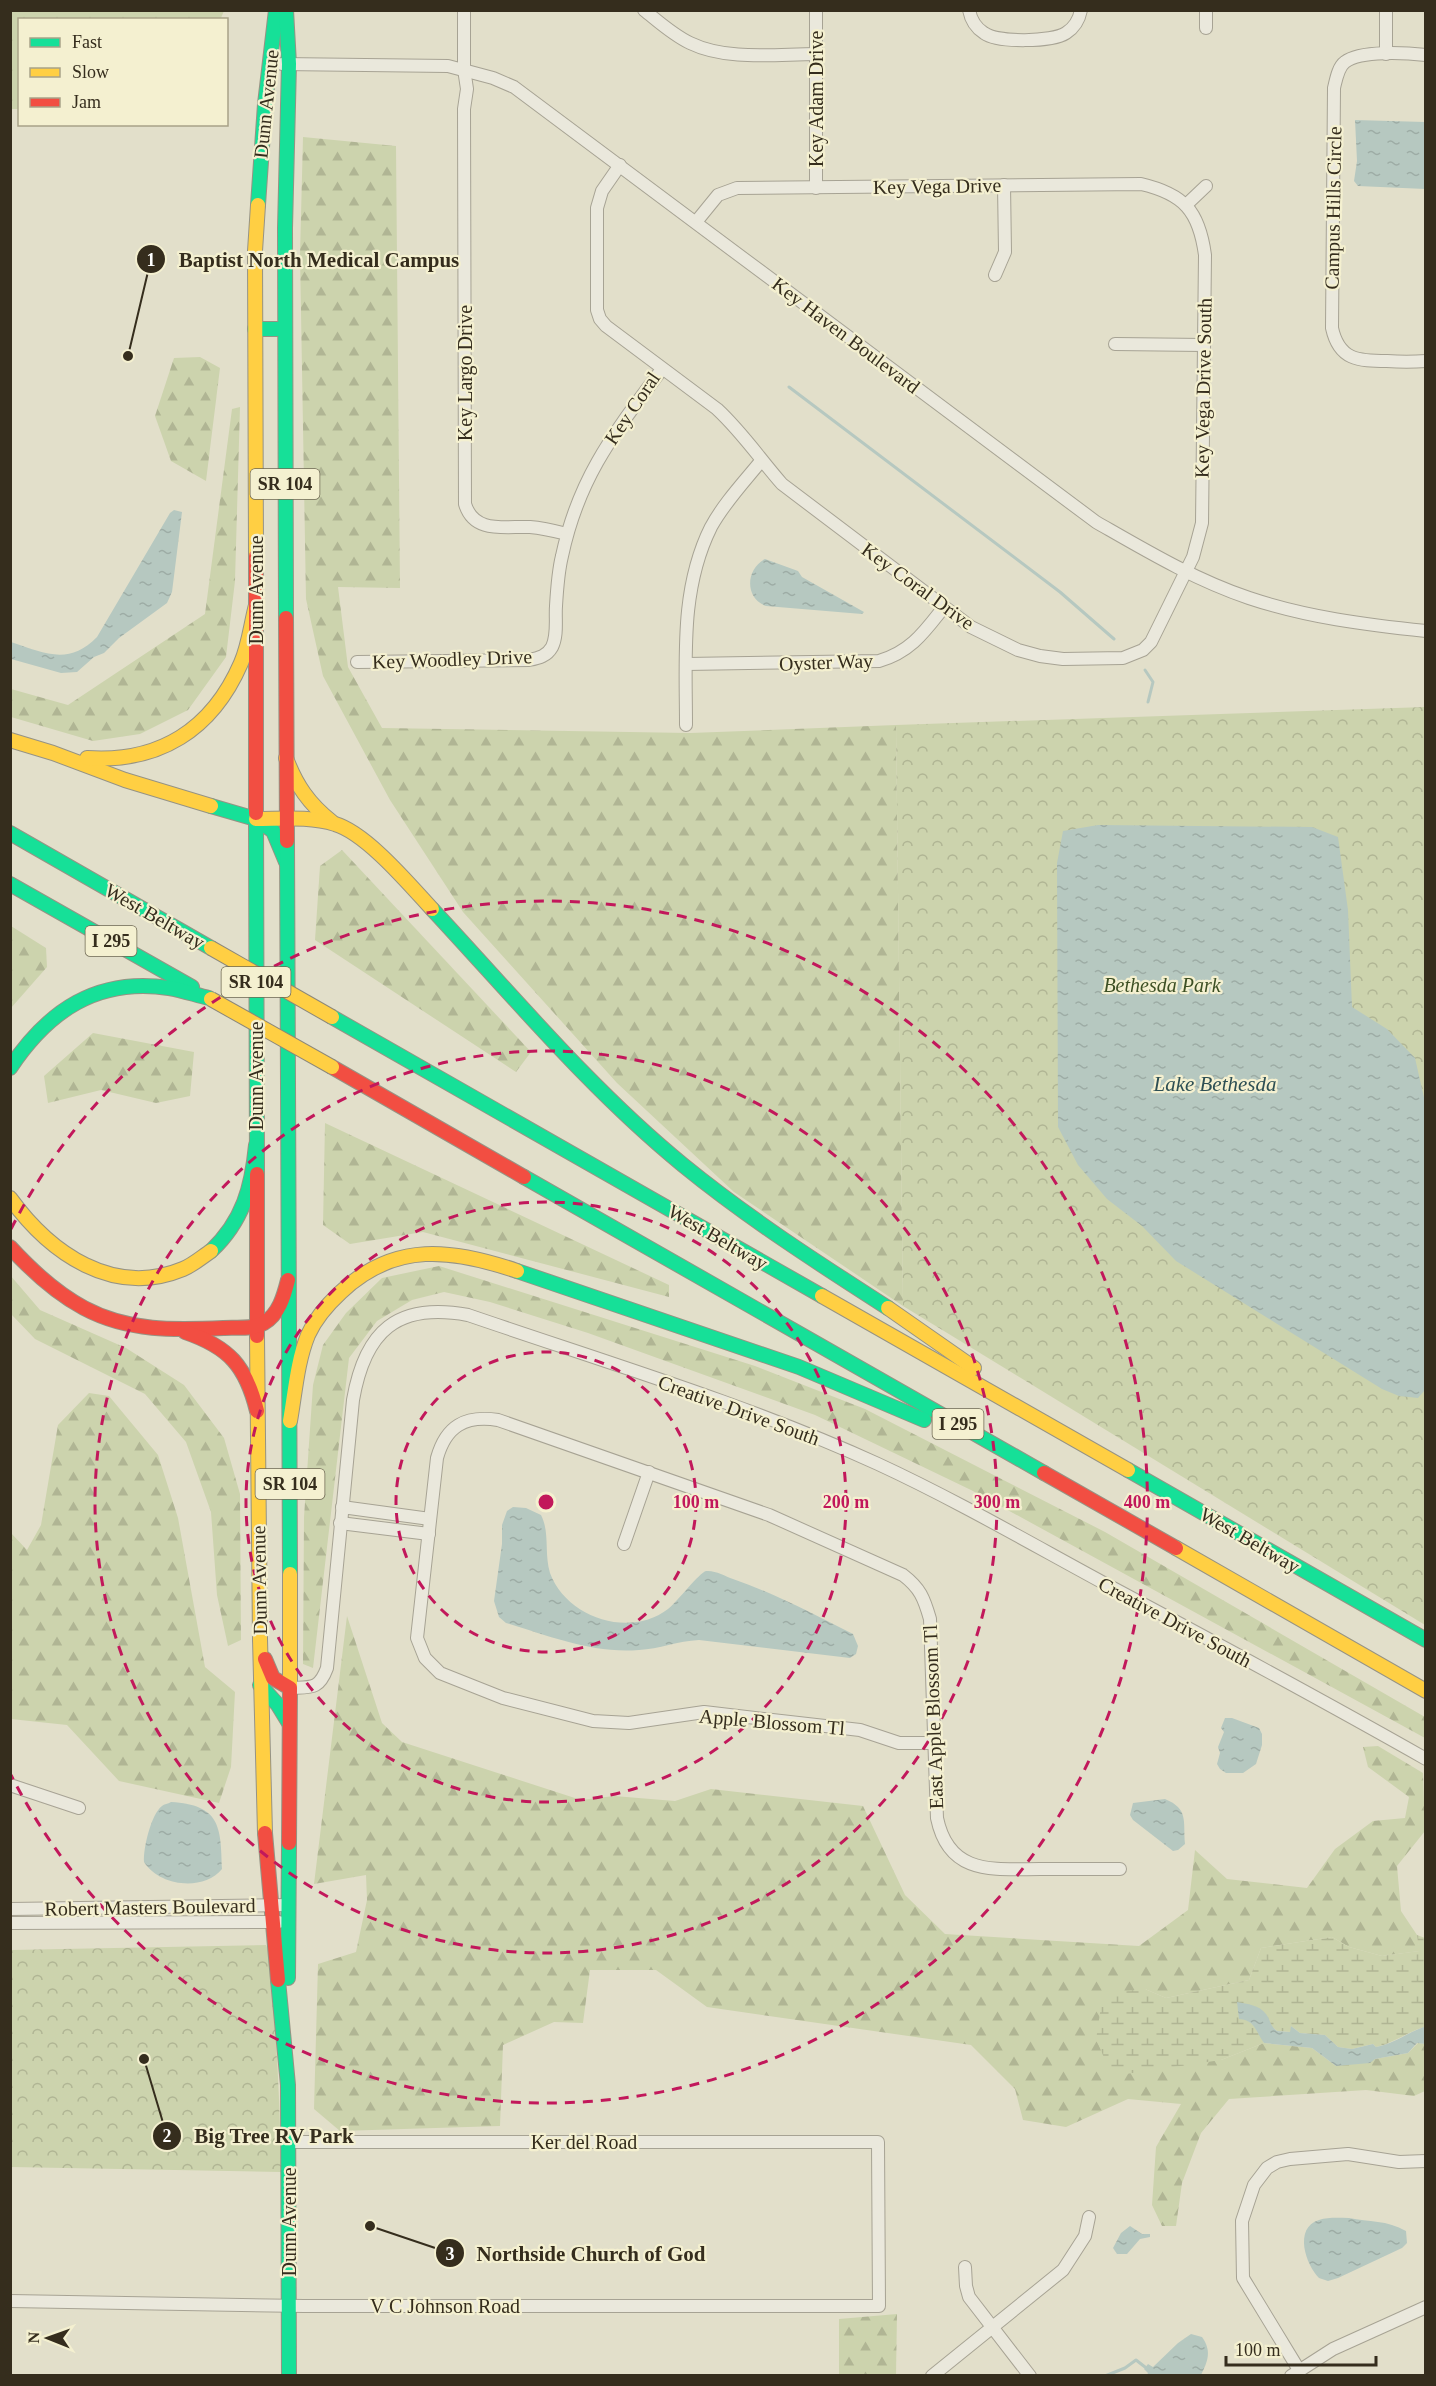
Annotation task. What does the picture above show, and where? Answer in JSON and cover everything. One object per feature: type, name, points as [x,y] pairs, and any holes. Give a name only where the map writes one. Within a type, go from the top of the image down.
[{"type":"main road","name":"Dunn Avenue","points":[[276,10],[268,62],[258,193],[255,329],[257,1411],[260,1685],[265,1833],[287,2069]]},
{"type":"main road","name":"Dunn Avenue","points":[[286,10],[289,64],[284,329],[290,1421],[287,2069],[289,2376]]},
{"type":"main road","points":[[255,329],[284,329]]},
{"type":"main road","points":[[53,753],[96,760],[129,759],[162,748],[194,729],[220,702],[232,682],[241,662],[256,605]]},
{"type":"main road","points":[[10,740],[53,753],[125,780],[256,819],[312,820],[336,824]]},
{"type":"main road","points":[[286,758],[300,793],[316,811],[360,837],[377,851],[596,1085],[682,1164],[770,1232],[979,1371],[1050,1425]]},
{"type":"main road","points":[[256,819],[273,831],[286,862]]},
{"type":"main road","name":"West Beltway","points":[[10,833],[1425,1640]]},
{"type":"main road","name":"I 295","points":[[10,884],[1425,1691]]},
{"type":"main road","points":[[10,1068],[22,1048],[49,1020],[94,994],[122,987],[151,987],[167,988],[210,999]]},
{"type":"main road","points":[[10,1198],[35,1232],[64,1255],[86,1266],[109,1274],[133,1277],[169,1274],[204,1257],[223,1240],[234,1224],[245,1204],[252,1180],[256,1145]]},
{"type":"main road","points":[[10,1247],[30,1270],[76,1306],[130,1326],[178,1330],[204,1327],[257,1327],[267,1324],[277,1311],[283,1300],[288,1280]]},
{"type":"main road","points":[[290,1421],[308,1335],[320,1314],[345,1287],[362,1274],[397,1258],[422,1252],[449,1252],[492,1262],[799,1367],[912,1414],[1053,1486],[1116,1514]]},
{"type":"main road","points":[[178,1330],[205,1338],[230,1354],[247,1377],[257,1411]]},
{"type":"main road","points":[[260,1640],[267,1670],[273,1680],[280,1686],[290,1688]]},
{"type":"main road","points":[[260,1685],[278,1705],[290,1724]]},
{"type":"street","name":"Key Largo Drive","points":[[464,10],[464,69],[467,89],[464,109],[465,504],[472,519],[481,524],[492,527],[530,527],[567,534]]},
{"type":"street","points":[[644,10],[677,36],[708,50],[728,54],[816,54]]},
{"type":"street","name":"Key Adam Drive","points":[[816,10],[816,188]]},
{"type":"street","points":[[969,10],[977,27],[986,34],[996,38],[1028,39],[1055,38],[1066,33],[1074,26],[1081,10]]},
{"type":"street","points":[[1206,10],[1206,28]]},
{"type":"street","points":[[1386,10],[1386,54]]},
{"type":"street","name":"Campus Hills Circle","points":[[1425,55],[1386,54],[1357,57],[1344,62],[1337,75],[1334,88],[1332,328],[1341,350],[1351,357],[1365,361],[1425,361]]},
{"type":"street","name":"Key Haven Boulevard","points":[[268,62],[428,64],[464,69],[493,78],[528,96],[1096,522],[1186,572],[1247,598],[1287,609],[1372,626],[1425,631]]},
{"type":"street","name":"Key Coral","points":[[546,654],[555,636],[557,585],[567,534],[584,486],[601,453],[663,369],[606,326],[597,310],[597,208],[602,191],[620,165]]},
{"type":"street","name":"Key Vega Drive","points":[[696,222],[718,195],[737,188],[1141,184],[1159,188],[1174,195],[1186,205]]},
{"type":"street","points":[[995,275],[1005,252],[1004,185]]},
{"type":"street","points":[[1186,205],[1206,186]]},
{"type":"street","name":"Key Vega Drive South","points":[[1186,205],[1196,219],[1205,255],[1202,522],[1199,540],[1186,572]]},
{"type":"street","points":[[1115,344],[1204,345]]},
{"type":"street","name":"Key Coral Drive","points":[[663,369],[717,409],[734,425],[782,484],[971,627],[1018,650],[1063,659],[1124,658],[1143,651],[1151,642],[1186,572]]},
{"type":"street","points":[[686,726],[688,601],[699,553],[712,525],[726,504],[761,461]]},
{"type":"street","name":"Oyster Way","points":[[686,664],[879,661],[893,657],[918,641],[944,607]]},
{"type":"street","name":"Key Woodley Drive","points":[[357,662],[529,660],[546,654]]},
{"type":"street","name":"Creative Drive South","points":[[290,1688],[317,1686],[322,1681],[327,1668],[340,1523],[357,1376],[362,1360],[384,1331],[397,1321],[412,1314],[439,1311],[468,1315],[788,1427],[877,1464],[944,1496],[1065,1561],[1425,1759]]},
{"type":"street","name":"East Apple Blossom Tl","points":[[429,1534],[442,1442],[454,1427],[468,1420],[483,1418],[498,1420],[769,1515],[903,1575],[915,1585],[924,1599],[930,1619],[937,1818],[945,1843],[954,1854],[966,1862],[990,1869],[1119,1869]]},
{"type":"street","points":[[624,1544],[649,1472]]},
{"type":"street","points":[[342,1507],[430,1519]]},
{"type":"street","points":[[340,1523],[429,1534]]},
{"type":"street","name":"Apple Blossom Tl","points":[[429,1534],[417,1638],[424,1658],[440,1673],[502,1698],[593,1721],[629,1723],[704,1712],[860,1730],[899,1743],[934,1743]]},
{"type":"street","points":[[10,1785],[79,1808]]},
{"type":"street","name":"Robert Masters Boulevard","points":[[10,1909],[289,1905]]},
{"type":"street","name":"Robert Masters Boulevard","points":[[10,1923],[289,1922]]},
{"type":"street","name":"Ker del Road","points":[[289,2142],[878,2142],[879,2306]]},
{"type":"street","points":[[1425,2161],[1399,2162],[1348,2154],[1290,2158],[1277,2162],[1268,2168],[1254,2185],[1242,2221],[1243,2278],[1295,2373],[1334,2349],[1425,2307]]},
{"type":"street","points":[[932,2376],[1063,2270],[1074,2257],[1085,2236],[1089,2217]]},
{"type":"street","points":[[965,2267],[969,2297],[1030,2376]]},
{"type":"street","name":"V C Johnson Road","points":[[10,2301],[289,2306],[879,2306]]},
{"type":"green space","points":[[11,10],[224,11],[221,18],[18,18],[18,109],[11,109]]},
{"type":"green space","points":[[303,137],[396,146],[400,588],[338,587],[348,667],[382,728],[690,733],[896,725],[903,1306],[734,1192],[617,1083],[463,912],[390,800],[323,676],[306,599],[300,255]]},
{"type":"green space","points":[[200,357],[220,368],[206,481],[171,461],[155,416],[174,358]]},
{"type":"green space","points":[[240,407],[235,581],[226,657],[188,710],[140,734],[93,741],[11,717],[11,689],[68,705],[205,614],[232,409]]},
{"type":"green space","name":"Bethesda Park","points":[[1425,707],[1425,1625],[903,1306],[896,725]]},
{"type":"green space","points":[[342,850],[531,1052],[516,1072],[315,940],[320,866]]},
{"type":"green space","points":[[11,926],[46,948],[47,967],[11,1008]]},
{"type":"green space","points":[[93,1033],[194,1052],[190,1096],[156,1103],[101,1090],[48,1103],[44,1076]]},
{"type":"green space","points":[[325,1123],[669,1285],[669,1297],[423,1232],[350,1244],[323,1225]]},
{"type":"green space","points":[[439,1266],[755,1366],[865,1409],[1105,1532],[1425,1717],[1425,1738],[971,1490],[815,1415],[588,1333],[490,1302],[444,1292],[412,1300],[377,1321],[349,1358],[313,1668],[303,1664],[304,1517],[313,1385],[323,1345],[346,1313],[382,1278]]},
{"type":"green space","points":[[10,1275],[40,1310],[126,1348],[184,1385],[224,1438],[240,1494],[241,1640],[228,1646],[217,1595],[211,1512],[186,1442],[145,1394],[35,1339],[11,1314]]},
{"type":"green space","points":[[89,1393],[109,1396],[158,1455],[178,1518],[205,1667],[235,1692],[231,1767],[219,1803],[119,1781],[67,1725],[11,1719],[11,1533],[27,1550],[41,1525],[58,1425]]},
{"type":"green space","points":[[347,1616],[382,1723],[402,1742],[581,1800],[614,1796],[675,1801],[711,1789],[863,1806],[905,1895],[945,1934],[1139,1946],[1188,1910],[1195,1850],[1227,1879],[1307,1888],[1335,1849],[1373,1821],[1405,1818],[1409,1797],[1368,1767],[1363,1747],[1378,1746],[1423,1773],[1425,1831],[1397,1866],[1401,1911],[1417,1935],[1420,1951],[1382,1956],[1349,1947],[1332,1937],[1261,1948],[1249,1980],[1166,1998],[1145,1989],[1221,2060],[1264,2043],[1312,2048],[1336,2066],[1408,2053],[1418,2043],[1425,2044],[1425,2091],[1414,2096],[1366,2090],[1229,2099],[1201,2133],[1182,2183],[1176,2226],[1162,2226],[1152,2205],[1156,2147],[1181,2104],[1128,2099],[1066,2127],[1023,2120],[1015,2089],[971,2045],[707,2007],[656,1970],[590,1970],[583,2023],[554,2022],[503,2045],[500,2126],[340,2131],[314,2109],[318,1964],[356,1952],[367,1900],[366,1875],[314,1884]]},
{"type":"green space","points":[[1417,1935],[1425,1938],[1425,2027],[1383,2045],[1376,2047],[1373,2044],[1352,2049],[1338,2047],[1325,2035],[1300,2033],[1291,2026],[1291,2032],[1277,2031],[1269,2024],[1246,2019],[1258,2029],[1264,2043],[1221,2060],[1112,2076],[1096,2039],[1103,1994],[1145,1989],[1166,1998],[1249,1980],[1261,1948],[1332,1937],[1349,1947],[1382,1956],[1419,1951]]},
{"type":"green space","points":[[266,1945],[279,2088],[281,2172],[11,2167],[11,1950]]},
{"type":"green space","points":[[897,2314],[896,2375],[839,2375],[839,2319]]},
{"type":"water","points":[[1355,120],[1425,122],[1425,189],[1358,186],[1354,181],[1357,161]]},
{"type":"water","points":[[174,510],[182,512],[172,592],[167,603],[77,672],[61,673],[11,659],[11,642],[45,653],[66,654],[87,646],[97,637],[170,513]]},
{"type":"water","points":[[765,559],[798,571],[802,577],[864,612],[862,614],[766,606],[754,597],[750,583],[754,569]]},
{"type":"water","name":"Lake Bethesda","points":[[1098,825],[1312,827],[1338,837],[1348,910],[1352,1007],[1387,1029],[1415,1058],[1425,1102],[1425,1390],[1418,1398],[1399,1396],[1382,1389],[1176,1261],[1142,1226],[1107,1199],[1078,1165],[1058,1127],[1057,863],[1063,831]]},
{"type":"water","points":[[513,1507],[526,1508],[541,1515],[545,1528],[550,1573],[558,1588],[584,1612],[600,1619],[635,1622],[652,1618],[668,1609],[703,1573],[713,1571],[778,1597],[853,1634],[858,1646],[856,1654],[850,1658],[699,1640],[622,1651],[571,1643],[506,1623],[499,1617],[494,1601],[502,1544],[502,1525],[507,1511]]},
{"type":"water","points":[[1225,1718],[1232,1718],[1259,1728],[1262,1734],[1262,1745],[1256,1764],[1243,1773],[1226,1773],[1217,1764],[1220,1753],[1218,1747],[1224,1732],[1221,1728]]},
{"type":"water","points":[[1165,1799],[1178,1807],[1183,1817],[1185,1844],[1178,1850],[1173,1851],[1133,1820],[1130,1815],[1133,1803]]},
{"type":"water","points":[[171,1802],[200,1808],[214,1820],[220,1841],[222,1869],[204,1881],[182,1883],[170,1881],[151,1870],[144,1862],[146,1841],[154,1816],[162,1806]]},
{"type":"water","points":[[1237,2002],[1260,2009],[1277,2031],[1290,2032],[1291,2026],[1300,2033],[1325,2035],[1338,2047],[1352,2049],[1373,2044],[1376,2047],[1424,2027],[1425,2044],[1417,2043],[1408,2053],[1375,2059],[1370,2063],[1336,2066],[1312,2048],[1264,2043],[1252,2024],[1239,2019]]},
{"type":"water","points":[[1349,2218],[1399,2227],[1406,2231],[1407,2243],[1402,2248],[1338,2278],[1328,2281],[1319,2278],[1306,2256],[1304,2238],[1306,2231],[1311,2224],[1319,2220]]},
{"type":"water","points":[[1130,2226],[1142,2234],[1150,2234],[1150,2237],[1140,2239],[1127,2254],[1117,2254],[1113,2248],[1121,2233]]},
{"type":"water","points":[[1191,2334],[1202,2337],[1208,2351],[1207,2361],[1201,2375],[1147,2375],[1144,2369],[1148,2364],[1153,2367]]},
{"type":"waterway","points":[[789,387],[1060,592],[1114,639]]},
{"type":"waterway","points":[[1145,670],[1153,682],[1148,702]]},
{"type":"waterway","points":[[1105,2376],[1125,2368],[1136,2360],[1145,2367]]},
{"type":"traffic: fast","points":[[258,205],[265,104],[276,10]]},
{"type":"traffic: fast","points":[[286,10],[289,64],[285,228],[286,618]]},
{"type":"traffic: fast","points":[[255,329],[284,329]]},
{"type":"traffic: fast","points":[[211,806],[256,819],[273,831],[286,862]]},
{"type":"traffic: fast","points":[[256,813],[257,1174]]},
{"type":"traffic: fast","points":[[10,833],[211,948]]},
{"type":"traffic: fast","points":[[287,841],[290,1574]]},
{"type":"traffic: fast","points":[[10,884],[192,987]]},
{"type":"traffic: fast","points":[[432,909],[553,1042],[649,1136],[708,1185],[758,1222],[888,1308]]},
{"type":"traffic: fast","points":[[10,1068],[41,1030],[58,1015],[77,1002],[97,993],[143,986],[174,989],[209,998]]},
{"type":"traffic: fast","points":[[332,1017],[822,1296]]},
{"type":"traffic: fast","points":[[211,1251],[231,1228],[244,1202],[252,1175],[256,1145]]},
{"type":"traffic: fast","points":[[524,1177],[1044,1473]]},
{"type":"traffic: fast","points":[[517,1271],[799,1367],[924,1420]]},
{"type":"traffic: fast","points":[[1128,1470],[1426,1640]]},
{"type":"traffic: fast","points":[[260,1685],[278,1705],[289,1723]]},
{"type":"traffic: fast","points":[[288,1978],[289,1843]]},
{"type":"traffic: fast","points":[[278,1980],[288,2085],[289,2376]]},
{"type":"traffic: slow","points":[[256,556],[255,251],[258,205]]},
{"type":"traffic: slow","points":[[87,758],[137,755],[160,748],[180,738],[199,724],[229,687],[241,663],[256,605]]},
{"type":"traffic: slow","points":[[10,740],[53,753],[125,780],[211,806]]},
{"type":"traffic: slow","points":[[286,758],[304,793],[332,822]]},
{"type":"traffic: slow","points":[[256,819],[316,820],[347,829],[373,848],[432,909]]},
{"type":"traffic: slow","points":[[211,948],[332,1017]]},
{"type":"traffic: slow","points":[[211,999],[332,1067]]},
{"type":"traffic: slow","points":[[10,1198],[26,1218],[64,1252],[85,1265],[108,1274],[132,1278],[157,1277],[183,1269],[211,1251]]},
{"type":"traffic: slow","points":[[290,1421],[304,1345],[311,1329],[331,1302],[361,1276],[382,1264],[404,1257],[425,1254],[470,1258],[517,1271]]},
{"type":"traffic: slow","points":[[822,1296],[1128,1470]]},
{"type":"traffic: slow","points":[[888,1308],[974,1368]]},
{"type":"traffic: slow","points":[[257,1336],[260,1639]]},
{"type":"traffic: slow","points":[[1176,1548],[1426,1691]]},
{"type":"traffic: slow","points":[[290,1574],[290,1688]]},
{"type":"traffic: slow","points":[[260,1639],[265,1833]]},
{"type":"traffic: jam","points":[[256,556],[256,813]]},
{"type":"traffic: jam","points":[[286,618],[287,841]]},
{"type":"traffic: jam","points":[[332,1067],[524,1177]]},
{"type":"traffic: jam","points":[[257,1174],[257,1336]]},
{"type":"traffic: jam","points":[[10,1247],[45,1281],[84,1308],[118,1322],[152,1328],[255,1327],[274,1315],[283,1298],[288,1280]]},
{"type":"traffic: jam","points":[[185,1332],[213,1344],[233,1360],[247,1382],[257,1411]]},
{"type":"traffic: jam","points":[[1044,1473],[1176,1548]]},
{"type":"traffic: jam","points":[[265,1659],[273,1678],[290,1688],[289,1843]]},
{"type":"traffic: jam","points":[[265,1833],[278,1980]]},
{"type":"place","name":"Baptist North Medical Campus","points":[[128,356]]},
{"type":"place","name":"Big Tree RV Park","points":[[144,2059]]},
{"type":"place","name":"Northside Church of God","points":[[370,2226]]}]
